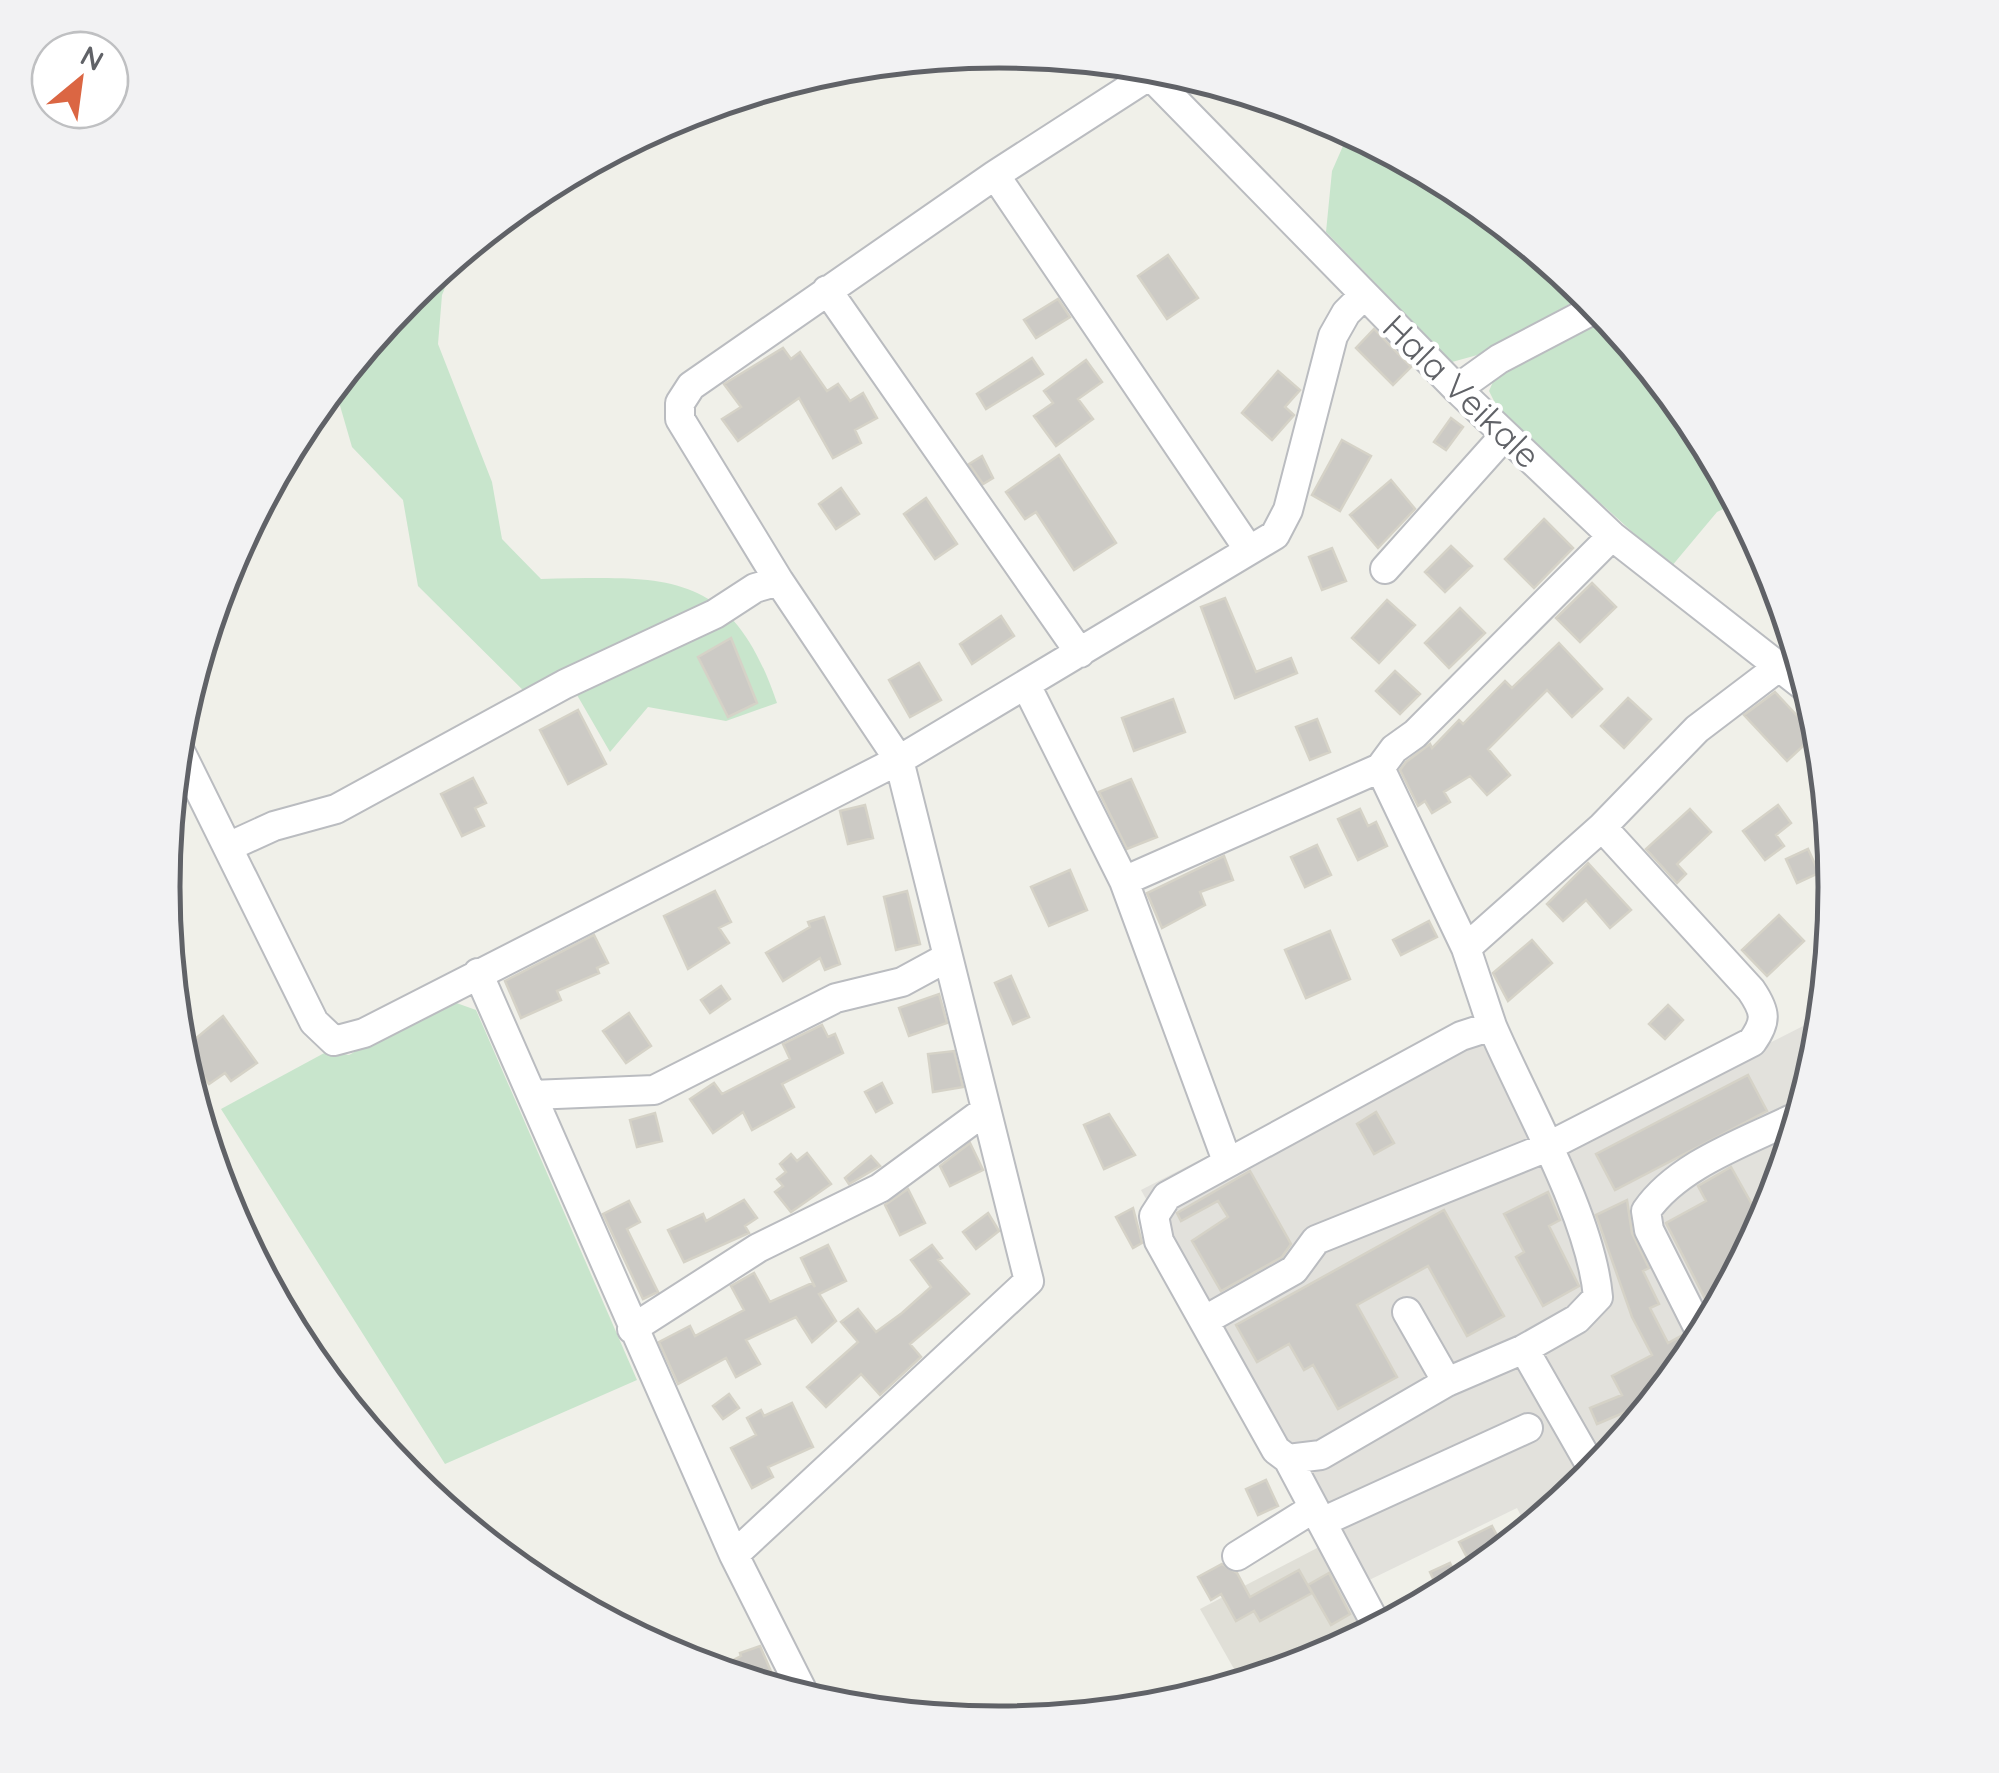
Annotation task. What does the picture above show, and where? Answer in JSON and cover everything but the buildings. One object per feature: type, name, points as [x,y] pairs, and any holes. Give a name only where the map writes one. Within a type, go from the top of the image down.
[{"type":"street","points":[[734,1555],[1029,1281],[899,760],[779,581],[680,419],[680,403],[691,386],[1131,79]]},
{"type":"street","name":"Hala Veikale","points":[[1156,83],[1457,389],[1612,536],[1791,675]]},
{"type":"street","points":[[995,175],[1249,550]]},
{"type":"street","points":[[827,290],[1080,652]]},
{"type":"street","points":[[189,771],[314,1022],[334,1041],[364,1034],[899,760],[1275,535],[1288,510],[1333,336],[1346,313],[1364,295]]},
{"type":"street","points":[[1457,389],[1499,359],[1585,314]]},
{"type":"street","points":[[1385,569],[1505,435]]},
{"type":"street","points":[[1124,882],[1380,768],[1394,749],[1416,734],[1612,536]]},
{"type":"street","points":[[228,847],[274,826],[336,808],[565,684],[715,614],[755,588],[779,581]]},
{"type":"street","points":[[1466,948],[1602,827],[1696,730],[1780,666]]},
{"type":"street","points":[[1026,684],[1124,882],[1228,1162]]},
{"type":"street","points":[[1288,1460],[1321,1454],[1446,1382],[1524,1349],[1577,1319],[1598,1296],[1596,1277],[1573,1208],[1492,1026],[1466,948],[1380,768]]},
{"type":"street","points":[[1206,1319],[1294,1270],[1316,1240],[1546,1148],[1752,1042],[1765,1024],[1764,1010],[1751,990],[1602,827]]},
{"type":"street","points":[[532,1095],[654,1090],[836,998],[902,982],[948,957]]},
{"type":"street","points":[[478,973],[632,1329],[734,1555],[797,1680]]},
{"type":"street","points":[[1372,1616],[1288,1460],[1276,1450],[1206,1319],[1159,1242],[1154,1216],[1167,1196],[1461,1036],[1492,1026]]},
{"type":"street","points":[[632,1329],[758,1248],[880,1188],[986,1110]]},
{"type":"street","points":[[1694,1320],[1649,1230],[1646,1211],[1660,1192],[1689,1172],[1783,1124]]},
{"type":"street","points":[[1407,1312],[1446,1382]]},
{"type":"street","points":[[1524,1349],[1586,1458]]},
{"type":"street","points":[[1237,1556],[1318,1515],[1528,1428]]},
{"type":"shaded area","points":[[1495,1009],[1564,1147],[1806,1024],[1791,1098],[1756,1200],[1709,1296],[1649,1385],[1579,1466],[1521,1517],[1517,1508],[1361,1584],[1141,1190]]},
{"type":"shaded area","points":[[1319,1547],[1361,1621],[1235,1671],[1200,1609]]},
{"type":"green space","points":[[1344,144],[1409,177],[1498,237],[1573,302],[1481,354],[1452,362],[1326,232],[1332,171]]},
{"type":"green space","points":[[448,281],[442,295],[438,344],[492,482],[502,539],[541,579],[659,582],[689,590],[715,604],[738,626],[759,659],[777,703],[726,721],[648,707],[610,752],[577,695],[543,710],[418,586],[403,500],[352,447],[339,403],[384,346]]},
{"type":"green space","points":[[1591,320],[1680,431],[1725,508],[1717,512],[1671,567],[1499,411],[1489,391],[1498,370]]},
{"type":"green space","points":[[448,1000],[476,1010],[637,1380],[445,1464],[221,1109],[328,1051],[349,1055]]}]
